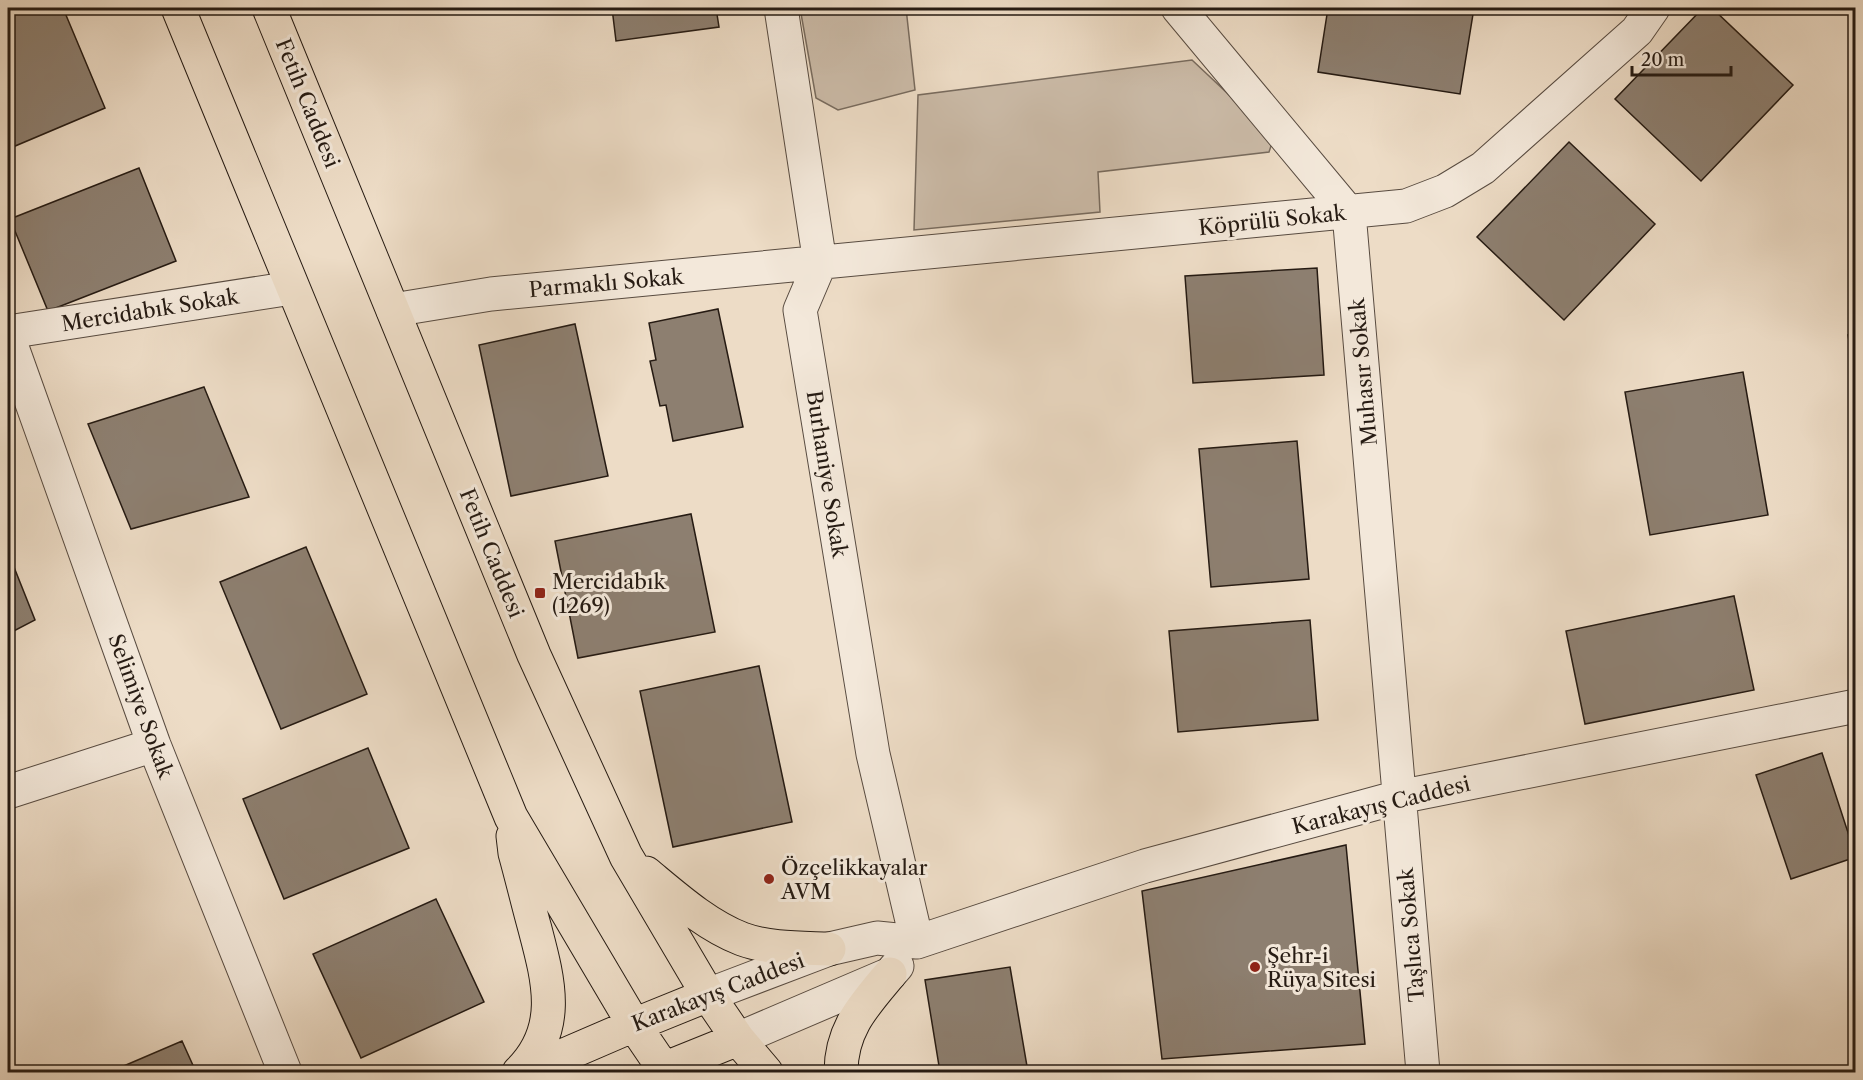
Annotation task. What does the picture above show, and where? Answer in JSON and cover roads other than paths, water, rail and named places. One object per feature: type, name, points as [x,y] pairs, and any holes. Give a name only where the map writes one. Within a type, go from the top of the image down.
[{"type":"main road","points":[[178,8],[511,817],[662,1072],[738,1039]]},
{"type":"main road","name":"Fetih Caddesi","points":[[269,8],[534,655],[626,856],[708,995],[738,1039],[766,1072]]},
{"type":"main road","points":[[511,817],[515,853],[544,963],[549,1009],[540,1045],[531,1060],[519,1072]]},
{"type":"main road","points":[[626,856],[697,914],[743,939],[769,945],[829,949]]},
{"type":"main road","points":[[841,1072],[843,1048],[853,1019],[890,974]]},
{"type":"main road","name":"Karakayış Caddesi","points":[[525,1072],[708,995]]},
{"type":"street","points":[[781,8],[820,263]]},
{"type":"street","points":[[1178,8],[1349,213]]},
{"type":"street","name":"Köprülü Sokak","points":[[820,263],[1406,206],[1445,191],[1483,168],[1637,31],[1653,8]]},
{"type":"street","name":"Muhasır Sokak","points":[[1349,213],[1399,797]]},
{"type":"street","name":"Parmaklı Sokak","points":[[393,310],[491,294],[820,263]]},
{"type":"street","name":"Burhaniye Sokak","points":[[820,263],[800,310],[873,754],[917,942]]},
{"type":"street","name":"Mercidabık Sokak","points":[[8,332],[292,288]]},
{"type":"street","name":"Selimiye Sokak","points":[[8,336],[154,745],[285,1072]]},
{"type":"street","name":"Karakayış Caddesi","points":[[708,995],[829,949],[877,938],[917,942],[1145,866],[1399,797],[1856,706]]},
{"type":"street","points":[[8,792],[154,745]]},
{"type":"street","name":"Taşlıca Sokak","points":[[1399,797],[1423,1072]]},
{"type":"street","points":[[738,1039],[890,974],[917,942]]},
{"type":"place","name":"Mercidabık (1269)","points":[[540,593]]},
{"type":"place","name":"Özçelikkayalar AVM","points":[[769,879]]},
{"type":"place","name":"Şehr-i Rüya Sitesi","points":[[1255,967]]}]
